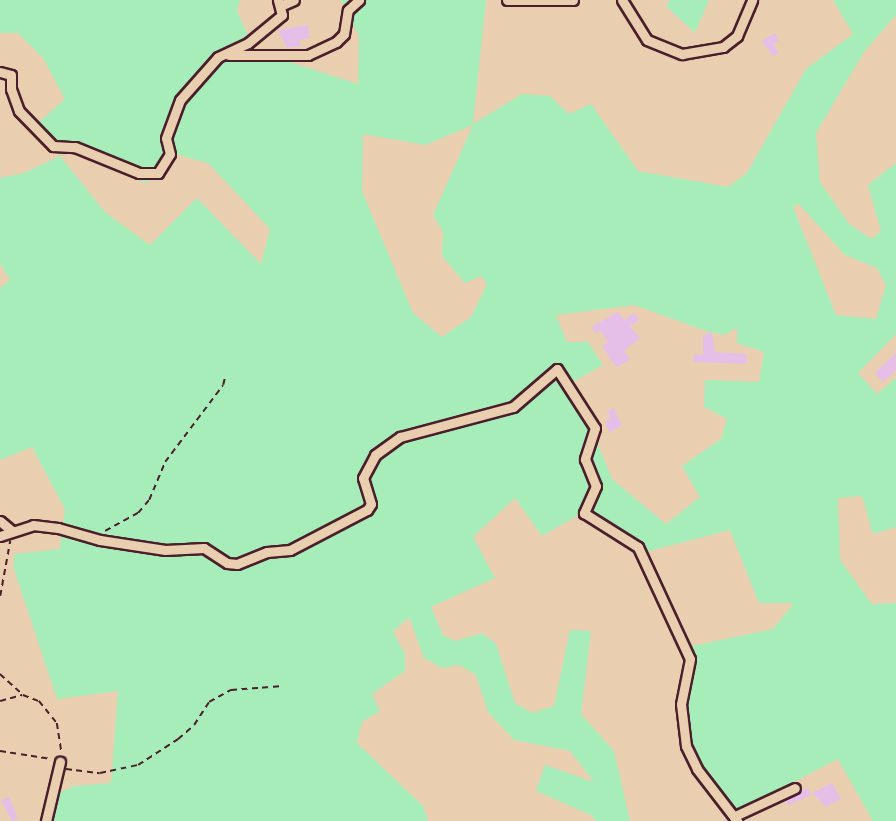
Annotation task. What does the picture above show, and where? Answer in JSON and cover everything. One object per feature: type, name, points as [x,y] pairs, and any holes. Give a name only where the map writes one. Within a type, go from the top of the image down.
[{"type":"street","points":[[0,72],[11,75],[10,89],[19,111],[53,146],[75,147],[139,173],[158,173],[170,154],[166,138],[180,100],[209,64],[226,55],[282,15],[279,3],[294,0]]},
{"type":"street","points":[[226,55],[308,55],[336,42],[344,34],[348,10],[358,0]]},
{"type":"street","points":[[507,0],[573,0]]},
{"type":"street","points":[[622,0],[647,40],[682,54],[723,47],[730,42],[742,26],[752,0]]},
{"type":"street","points":[[0,536],[33,525],[100,540],[165,550],[204,548],[227,563],[237,564],[267,552],[290,550],[367,510],[371,504],[363,478],[375,455],[400,437],[513,407],[558,369],[595,428],[585,459],[596,486],[584,513],[638,547],[690,659],[681,704],[686,746],[697,769],[736,819],[795,788]]},
{"type":"street","points":[[0,521],[12,531]]},
{"type":"street","points":[[46,821],[60,762]]},
{"type":"path","points":[[100,540],[105,531],[138,513],[149,500],[165,462],[223,385],[225,376]]},
{"type":"path","points":[[0,596],[12,531]]},
{"type":"path","points":[[0,674],[23,695],[39,701],[57,723],[63,748],[60,762]]},
{"type":"path","points":[[0,751],[60,762],[69,771],[121,772],[178,739],[194,725],[209,702],[231,690],[284,686]]},
{"type":"path","points":[[0,701],[23,695]]},
{"type":"green space","points":[[0,0],[240,0],[237,11],[255,51],[358,84],[359,36],[341,0],[486,0],[473,124],[522,94],[550,96],[569,114],[591,104],[638,171],[728,187],[747,173],[806,69],[853,34],[833,0],[896,0],[896,15],[864,52],[816,133],[820,182],[849,224],[872,239],[881,231],[868,185],[896,163],[896,334],[858,373],[877,394],[896,378],[896,527],[873,534],[862,496],[838,498],[840,560],[872,604],[896,603],[896,821],[873,821],[838,759],[731,815],[704,776],[680,707],[692,646],[773,629],[794,603],[759,603],[730,530],[642,553],[580,514],[542,536],[515,498],[473,537],[495,578],[431,607],[443,635],[455,641],[482,633],[496,644],[515,703],[532,713],[554,706],[570,630],[591,631],[581,714],[614,751],[630,821],[596,821],[591,815],[536,791],[545,765],[594,782],[570,751],[514,740],[488,712],[476,675],[459,665],[442,668],[424,658],[409,617],[393,632],[405,654],[405,671],[372,694],[380,711],[362,722],[357,743],[423,806],[428,821],[46,821],[48,798],[74,786],[111,783],[118,691],[57,699],[14,569],[14,554],[60,549],[65,509],[32,447],[0,460],[0,288],[10,280],[0,263],[0,178],[24,173],[60,156],[39,122],[65,99],[43,58],[18,33],[0,33]],"holes":[[[473,125],[433,215],[443,232],[442,256],[465,283],[481,276],[487,284],[471,317],[442,337],[413,313],[362,191],[363,134],[425,145]],[[72,148],[145,183],[162,174],[171,153],[208,163],[270,229],[261,264],[197,198],[150,245],[105,212],[60,156]],[[799,204],[845,255],[877,268],[886,285],[876,319],[836,315],[793,207]],[[634,305],[706,331],[725,335],[737,327],[737,343],[764,352],[759,382],[705,380],[704,407],[727,419],[721,439],[682,466],[700,497],[666,524],[612,479],[573,382],[603,365],[588,342],[567,342],[556,315]]]},
{"type":"green space","points":[[670,0],[709,0],[695,33],[666,6]]},
{"type":"building","points":[[308,25],[310,38],[299,40],[301,46],[287,48],[278,30]]},
{"type":"building","points":[[775,33],[779,40],[773,44],[779,53],[773,56],[762,41]]},
{"type":"building","points":[[618,312],[624,320],[634,313],[639,320],[630,326],[640,338],[624,351],[630,360],[616,367],[602,346],[608,342],[600,330],[596,333],[591,327]]},
{"type":"building","points":[[712,333],[715,352],[747,354],[746,364],[693,362],[694,354],[703,355],[703,335]]},
{"type":"building","points":[[896,353],[896,370],[883,382],[875,373]]},
{"type":"building","points":[[614,408],[622,426],[609,432],[605,421],[611,418],[607,411]]},
{"type":"building","points":[[832,783],[841,799],[826,807],[812,793]]},
{"type":"building","points":[[808,788],[811,795],[787,806],[784,798]]},
{"type":"building","points":[[9,797],[18,819],[12,821],[1,800]]}]
